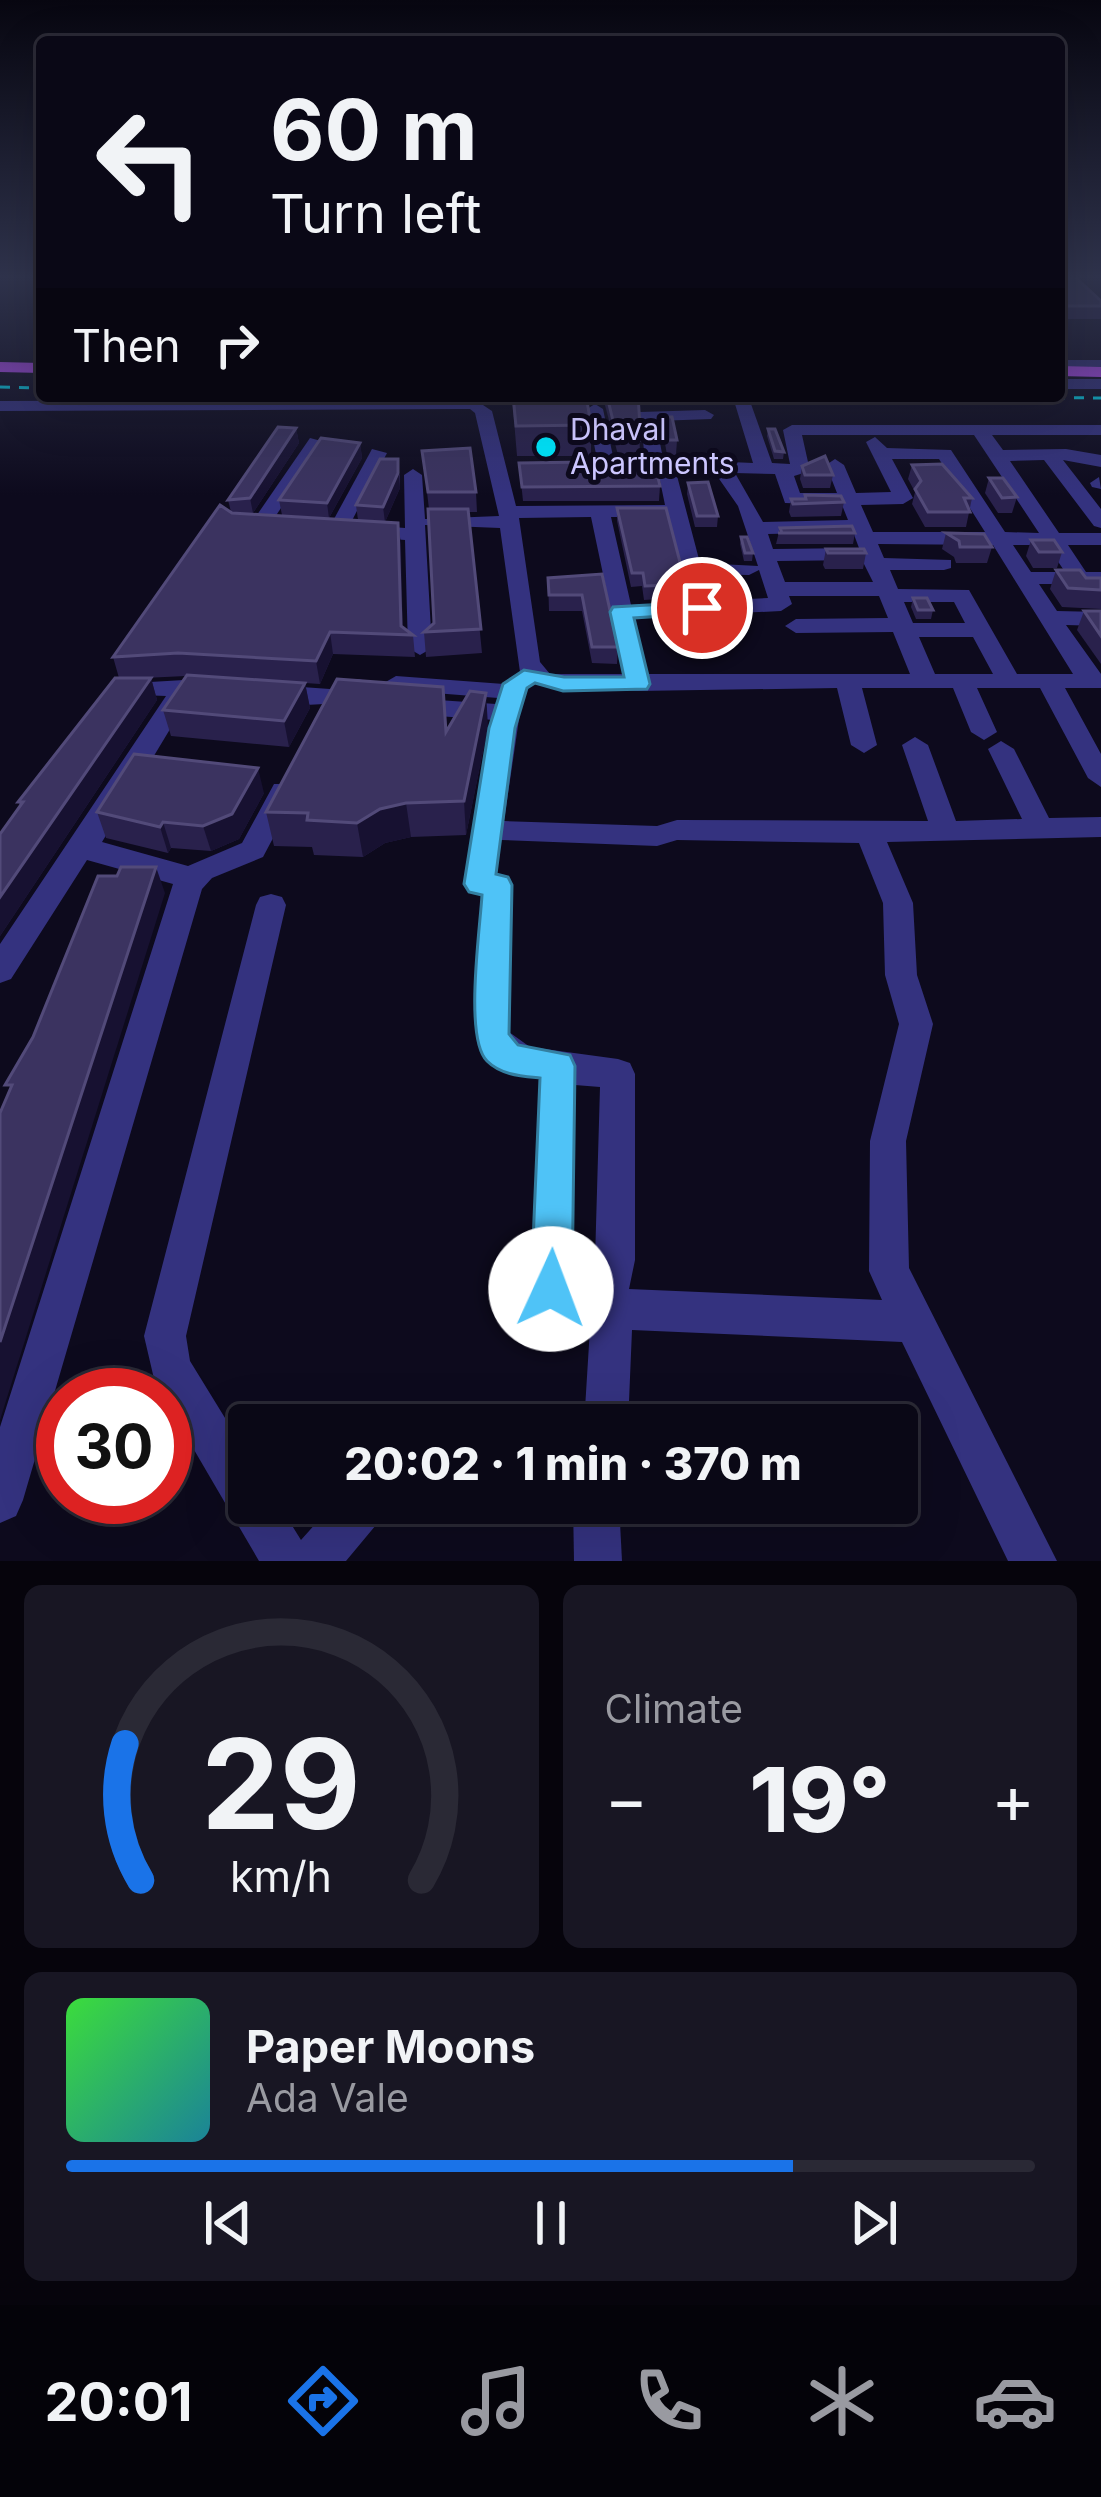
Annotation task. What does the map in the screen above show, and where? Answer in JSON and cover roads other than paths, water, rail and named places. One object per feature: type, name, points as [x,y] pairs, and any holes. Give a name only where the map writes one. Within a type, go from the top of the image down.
[{"type":"main road","points":[[0,363],[36,363]]},
{"type":"main road","points":[[1065,374],[1101,375]]},
{"type":"street","points":[[0,406],[455,402],[483,411],[507,467],[508,517],[533,675]]},
{"type":"street","points":[[742,404],[792,499]]},
{"type":"street","points":[[596,409],[595,465],[711,458],[801,471],[792,430],[1101,430]]},
{"type":"street","points":[[702,608],[646,416],[705,415]]},
{"type":"street","points":[[745,501],[902,498],[867,428]]},
{"type":"street","points":[[935,428],[945,454],[997,537],[1095,681]]},
{"type":"street","points":[[979,429],[1055,538],[1091,578]]},
{"type":"street","points":[[237,523],[270,525],[316,442]]},
{"type":"street","points":[[378,453],[328,529],[418,528],[599,510],[677,511]]},
{"type":"street","points":[[881,453],[945,454]]},
{"type":"street","points":[[1050,455],[1101,522]]},
{"type":"street","points":[[998,456],[1101,461]]},
{"type":"street","points":[[621,612],[781,604],[758,562],[745,501],[711,458]]},
{"type":"street","points":[[835,465],[926,682]]},
{"type":"street","points":[[413,475],[420,648]]},
{"type":"street","points":[[599,510],[638,684]]},
{"type":"street","points":[[754,528],[869,545],[944,564]]},
{"type":"street","points":[[929,536],[1010,682]]},
{"type":"street","points":[[691,569],[929,536],[1101,539]]},
{"type":"street","points":[[1023,578],[1091,578]]},
{"type":"street","points":[[776,589],[961,595]]},
{"type":"street","points":[[1049,618],[1101,619]]},
{"type":"street","points":[[796,626],[981,630]]},
{"type":"street","points":[[607,1404],[611,1329],[604,1310],[615,1260],[618,1074],[510,1059],[496,1048],[492,1034],[497,885],[479,884],[508,702],[515,684],[533,675],[563,684],[1095,681]]},
{"type":"street","points":[[962,682],[1040,828]]},
{"type":"street","points":[[1049,682],[1101,778]]},
{"type":"street","points":[[848,683],[865,745]]},
{"type":"street","points":[[125,689],[184,687],[341,699],[508,702]]},
{"type":"street","points":[[0,970],[184,687]]},
{"type":"street","points":[[3,1482],[188,885],[202,870],[253,850],[308,745],[341,699]]},
{"type":"street","points":[[915,746],[946,831]]},
{"type":"street","points":[[489,830],[657,836],[677,830],[868,833],[1101,827]]},
{"type":"street","points":[[868,833],[898,903],[901,975],[916,1024],[888,1142],[889,1271],[1033,1561]]},
{"type":"street","points":[[87,838],[88,847],[97,853],[194,879]]},
{"type":"street","points":[[228,1464],[170,1368],[165,1336],[271,905]]},
{"type":"street","points":[[558,1066],[551,1289],[559,1306],[914,1322]]},
{"type":"street","points":[[264,1524],[286,1561]]},
{"type":"street","points":[[314,1561],[347,1524]]},
{"type":"street","points":[[597,1524],[598,1561]]},
{"type":"railway","points":[[0,387],[36,388]]},
{"type":"railway","points":[[1065,398],[1101,398]]},
{"type":"place","name":"Dhaval Apartments","points":[[546,447]]}]
